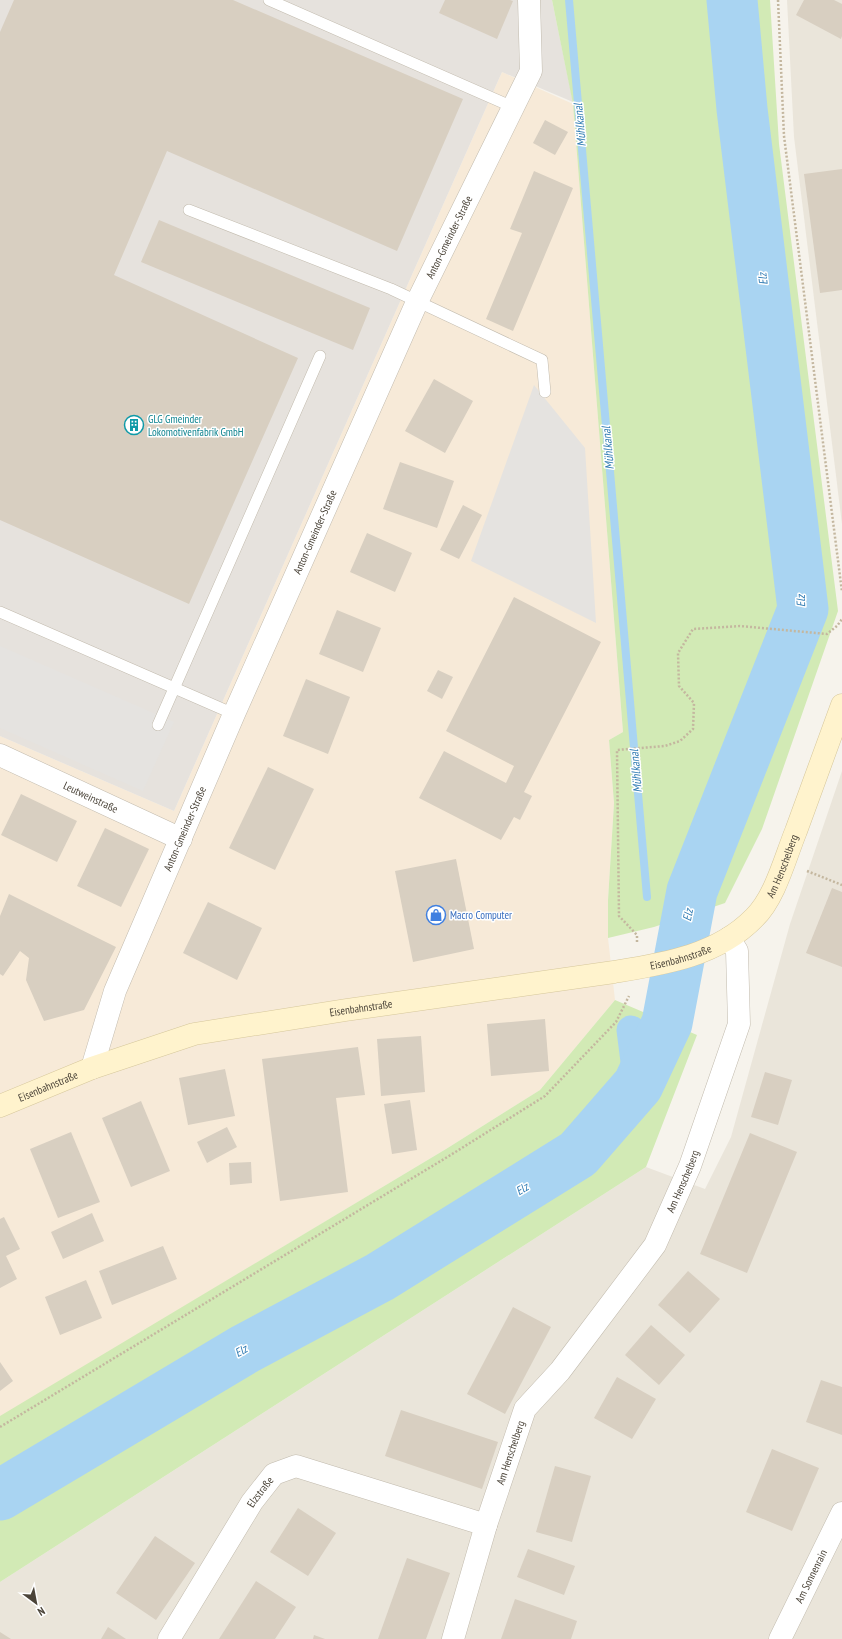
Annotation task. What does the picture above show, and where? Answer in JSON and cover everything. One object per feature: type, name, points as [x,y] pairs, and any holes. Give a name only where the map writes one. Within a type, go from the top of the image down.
[{"type":"main road","name":"Am Henschelberg","points":[[729,938],[755,918],[770,897],[842,705]]},
{"type":"main road","name":"Eisenbahnstraße","points":[[0,1106],[92,1068],[194,1034],[346,1010],[640,968],[703,952],[729,938]]},
{"type":"street","name":"Anton-Gmeinder-Straße","points":[[92,1068],[115,991],[234,714],[417,302],[531,71],[529,0]]},
{"type":"street","name":"Leutweinstraße","points":[[0,755],[181,839]]},
{"type":"street","name":"Am Henschelberg","points":[[453,1639],[486,1525],[526,1409],[560,1370],[654,1244],[690,1166],[739,1024],[737,951],[729,938]]},
{"type":"street","name":"Elzstraße","points":[[169,1639],[252,1502],[274,1474],[296,1466],[486,1525]]},
{"type":"street","name":"Am Sonnenrain","points":[[780,1639],[842,1513]]},
{"type":"lane","points":[[269,0],[513,106]]},
{"type":"lane","points":[[189,210],[391,289],[542,360],[546,392]]},
{"type":"lane","points":[[158,725],[320,356]]},
{"type":"lane","points":[[0,612],[234,714]]},
{"type":"path","points":[[778,0],[784,136],[842,592]]},
{"type":"path","points":[[0,1427],[449,1156],[545,1096],[616,1022],[628,999],[640,968],[638,935],[619,916],[617,750],[665,746],[680,741],[693,729],[694,703],[679,686],[678,653],[693,629],[740,626],[827,634],[837,626],[842,619]]},
{"type":"path","points":[[810,872],[842,886]]},
{"type":"shaded area","points":[[0,0],[552,0],[573,102],[502,72],[174,811],[0,736]]},
{"type":"shaded area","points":[[787,0],[842,0],[842,524],[794,137]]},
{"type":"shaded area","points":[[502,72],[573,104],[623,732],[609,740],[614,803],[608,900],[608,938],[615,1000],[540,1090],[446,1149],[0,1417],[0,736],[174,811]]},
{"type":"shaded area","points":[[534,385],[585,448],[596,623],[471,561]]},
{"type":"shaded area","points":[[0,646],[174,722],[143,791],[0,728]]},
{"type":"shaded area","points":[[842,771],[842,1639],[0,1639],[0,1582],[646,1167],[705,1189],[731,1137],[790,924]]},
{"type":"green space","points":[[552,0],[770,0],[779,144],[838,611],[762,829],[725,903],[654,927],[608,938],[608,900],[614,803],[609,740],[623,732],[573,104]]},
{"type":"green space","points":[[615,1000],[697,1035],[646,1167],[0,1582],[0,1416],[446,1149],[540,1090]]},
{"type":"building","points":[[14,0],[233,0],[463,99],[397,251],[167,151],[114,275],[298,358],[189,604],[0,520],[0,32]]},
{"type":"building","points":[[445,0],[513,1],[497,39],[439,13]]},
{"type":"building","points":[[804,0],[834,0],[842,4],[841,39],[796,15]]},
{"type":"building","points":[[545,120],[568,132],[555,155],[533,143]]},
{"type":"building","points":[[842,169],[842,290],[820,293],[804,174]]},
{"type":"building","points":[[534,171],[573,188],[513,331],[486,319],[522,233],[510,229]]},
{"type":"building","points":[[159,220],[370,308],[353,350],[141,262]]},
{"type":"building","points":[[434,379],[473,401],[445,453],[405,431]]},
{"type":"building","points":[[400,462],[454,481],[437,528],[383,509]]},
{"type":"building","points":[[463,505],[482,515],[459,559],[440,550]]},
{"type":"building","points":[[367,533],[412,553],[395,592],[350,572]]},
{"type":"building","points":[[514,597],[601,642],[524,792],[532,796],[520,820],[514,817],[501,840],[419,798],[444,751],[506,783],[514,766],[446,731]]},
{"type":"building","points":[[337,610],[381,628],[363,672],[319,654]]},
{"type":"building","points":[[438,670],[453,677],[442,699],[427,691]]},
{"type":"building","points":[[306,679],[350,697],[328,754],[283,736]]},
{"type":"building","points":[[268,767],[314,789],[275,870],[229,848]]},
{"type":"building","points":[[21,794],[77,821],[57,862],[1,835]]},
{"type":"building","points":[[105,828],[149,849],[121,907],[77,886]]},
{"type":"building","points":[[456,859],[474,949],[413,962],[395,871]]},
{"type":"building","points":[[832,888],[842,892],[842,967],[806,953]]},
{"type":"building","points":[[9,894],[116,947],[84,1010],[44,1021],[26,980],[29,958],[20,951],[3,976],[0,974],[0,916]]},
{"type":"building","points":[[208,902],[262,928],[237,980],[183,953]]},
{"type":"building","points":[[545,1019],[549,1071],[491,1076],[487,1024]]},
{"type":"building","points":[[421,1036],[425,1092],[381,1096],[377,1039]]},
{"type":"building","points":[[358,1047],[365,1095],[336,1098],[348,1192],[280,1201],[262,1059]]},
{"type":"building","points":[[225,1069],[235,1116],[188,1125],[179,1078]]},
{"type":"building","points":[[765,1072],[792,1080],[778,1125],[751,1117]]},
{"type":"building","points":[[410,1100],[417,1150],[392,1154],[384,1104]]},
{"type":"building","points":[[141,1101],[170,1171],[131,1187],[102,1118]]},
{"type":"building","points":[[227,1127],[237,1147],[207,1163],[197,1142]]},
{"type":"building","points":[[71,1132],[100,1202],[58,1218],[30,1149]]},
{"type":"building","points":[[750,1133],[797,1152],[747,1273],[700,1254]]},
{"type":"building","points":[[251,1162],[252,1183],[230,1185],[229,1163]]},
{"type":"building","points":[[92,1213],[104,1241],[63,1259],[51,1232]]},
{"type":"building","points":[[4,1217],[20,1249],[6,1256],[17,1279],[0,1288],[0,1219]]},
{"type":"building","points":[[163,1246],[177,1279],[112,1305],[99,1271]]},
{"type":"building","points":[[688,1271],[720,1299],[690,1333],[658,1305]]},
{"type":"building","points":[[86,1280],[102,1318],[60,1335],[45,1297]]},
{"type":"building","points":[[513,1307],[551,1327],[505,1414],[467,1394]]},
{"type":"building","points":[[651,1325],[685,1355],[659,1385],[625,1355]]},
{"type":"building","points":[[0,1362],[13,1381],[0,1391]]},
{"type":"building","points":[[617,1377],[656,1399],[632,1439],[594,1418]]},
{"type":"building","points":[[821,1380],[842,1387],[842,1435],[806,1422]]},
{"type":"building","points":[[401,1410],[498,1442],[482,1489],[385,1456]]},
{"type":"building","points":[[772,1449],[819,1468],[792,1531],[746,1512]]},
{"type":"building","points":[[555,1466],[591,1476],[572,1542],[536,1532]]},
{"type":"building","points":[[298,1508],[336,1533],[308,1576],[270,1552]]},
{"type":"building","points":[[155,1536],[195,1563],[156,1620],[116,1593]]},
{"type":"building","points":[[528,1549],[575,1566],[564,1595],[517,1577]]},
{"type":"building","points":[[407,1558],[450,1573],[426,1639],[378,1639]]},
{"type":"building","points":[[256,1581],[296,1607],[275,1639],[219,1639]]},
{"type":"building","points":[[515,1599],[577,1621],[571,1639],[501,1639]]},
{"type":"building","points":[[108,1627],[126,1639],[101,1639]]},
{"type":"building","points":[[0,1632],[11,1639],[0,1639]]},
{"type":"building","points":[[314,1635],[325,1639],[313,1639]]},
{"type":"waterway","name":"Mühlkanal","points":[[569,0],[647,897]]},
{"type":"waterway","name":"Elz","points":[[0,1495],[245,1349],[380,1277],[578,1154],[638,1085],[667,1023],[692,891],[803,609],[742,109],[732,0]]},
{"type":"waterway","name":"Mühlkanal","points":[[631,1030],[638,1085]]},
{"type":"place","name":"GLG Gmeinder Lokomotivenfabrik GmbH","points":[[134,425]]},
{"type":"place","name":"Macro Computer","points":[[436,915]]}]
